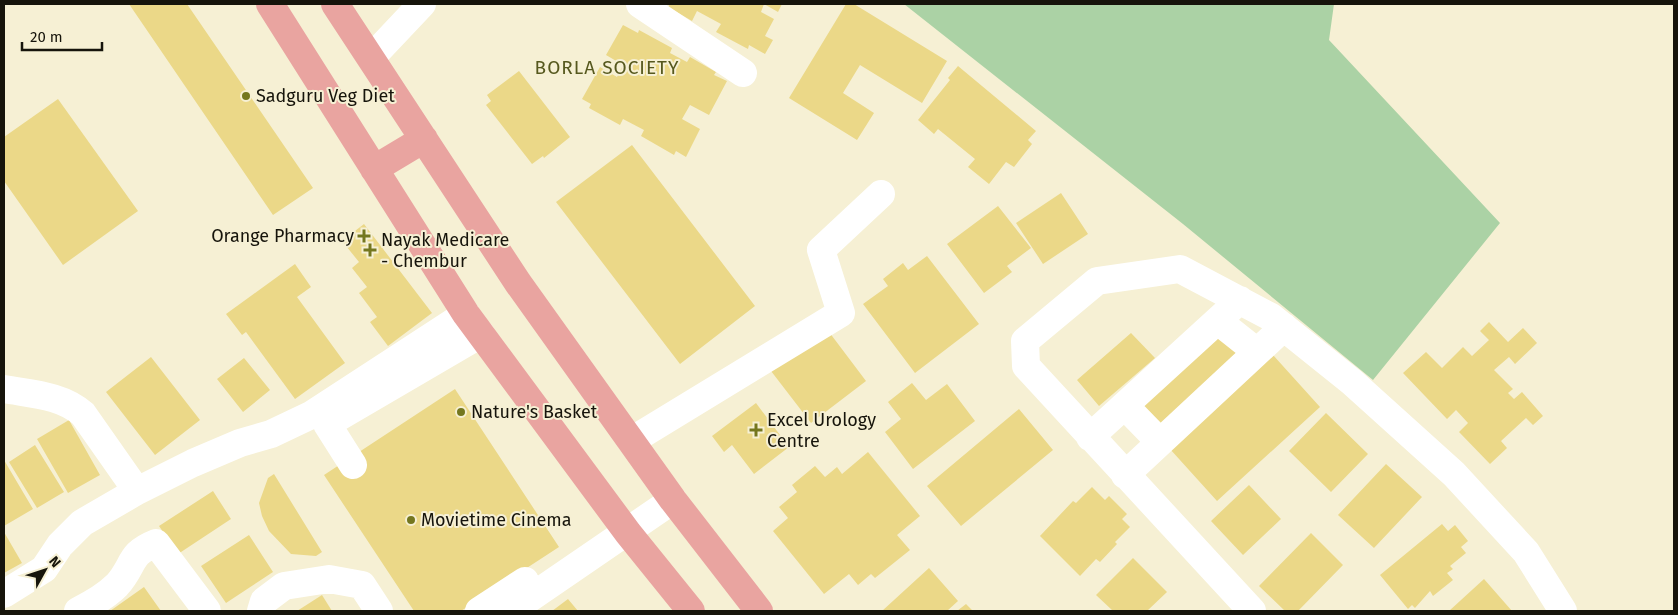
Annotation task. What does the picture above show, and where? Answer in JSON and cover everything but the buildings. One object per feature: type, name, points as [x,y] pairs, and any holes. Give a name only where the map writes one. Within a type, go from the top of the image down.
[{"type":"main road","points":[[270,4],[474,324],[623,526],[691,611]]},
{"type":"main road","points":[[335,4],[518,282],[673,500],[759,611]]},
{"type":"main road","points":[[374,169],[424,139]]},
{"type":"street","points":[[371,58],[422,4]]},
{"type":"street","points":[[640,4],[743,73]]},
{"type":"street","points":[[631,441],[842,313],[822,250],[881,194]]},
{"type":"street","points":[[1252,611],[1026,366],[1025,341],[1097,281],[1180,269],[1271,317],[1352,382],[1454,474],[1526,552],[1562,611]]},
{"type":"street","points":[[1090,437],[1240,300]]},
{"type":"street","points":[[1218,320],[1257,352]]},
{"type":"street","points":[[353,465],[327,424],[474,324]]},
{"type":"street","points":[[4,594],[44,569],[69,534],[82,523],[136,491],[193,463],[240,443],[271,434],[311,415],[474,324]]},
{"type":"street","points":[[1125,475],[1284,327]]},
{"type":"street","points":[[4,389],[61,400],[72,404],[83,414],[136,491]]},
{"type":"street","points":[[1125,406],[1160,442]]},
{"type":"street","points":[[479,611],[623,526],[673,500]]},
{"type":"street","points":[[511,611],[623,526]]},
{"type":"street","points":[[78,611],[98,600],[118,583],[140,550],[156,544],[207,611]]},
{"type":"street","points":[[261,611],[264,601],[284,586],[329,579],[362,585],[379,611]]},
{"type":"green space","points":[[904,4],[1334,4],[1329,40],[1500,223],[1373,380],[1183,224]]},
{"type":"place","name":"Sadguru Veg Diet","points":[[246,96]]},
{"type":"place","name":"Orange Pharmacy","points":[[364,236]]},
{"type":"place","name":"Nayak Medicare - Chembur","points":[[370,250]]},
{"type":"place","name":"Nature's Basket","points":[[461,412]]},
{"type":"place","name":"Excel Urology Centre","points":[[756,430]]},
{"type":"place","name":"Movietime Cinema","points":[[411,520]]},
{"type":"district","name":"BORLA SOCIETY","points":[[607,67]]}]
